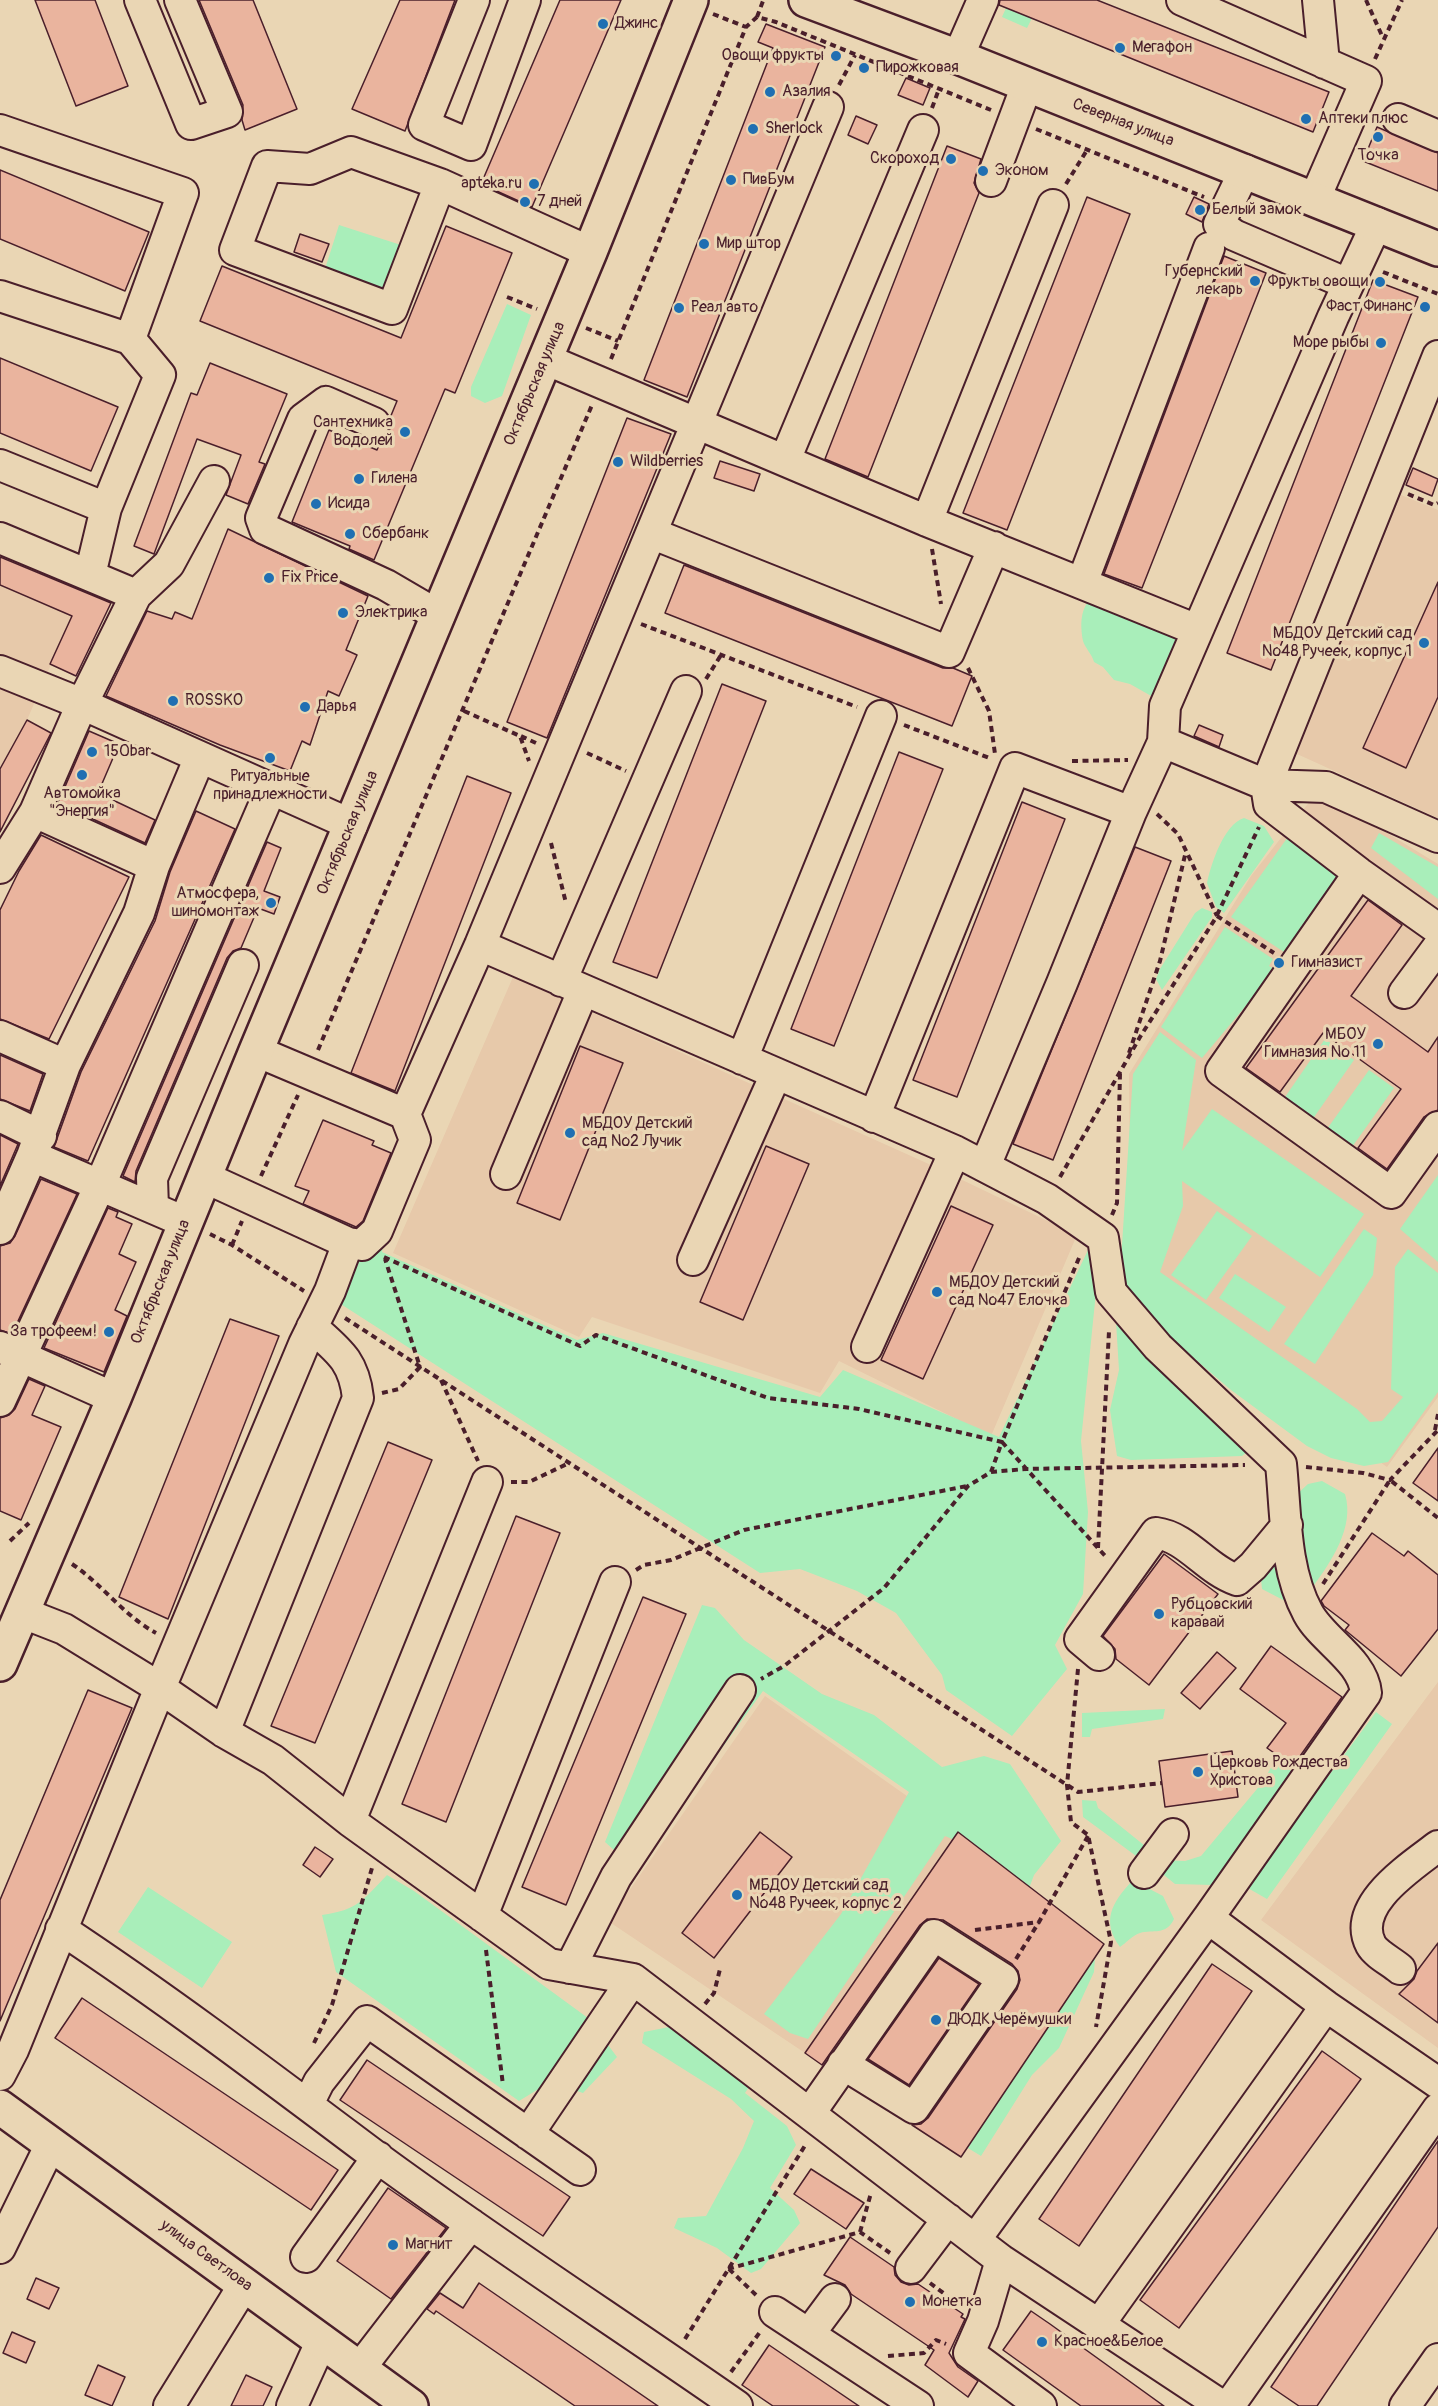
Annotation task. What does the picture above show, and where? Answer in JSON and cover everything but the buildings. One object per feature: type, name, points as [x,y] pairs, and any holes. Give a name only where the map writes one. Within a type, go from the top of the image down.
[{"type":"main road","name":"Северная улица","points":[[807,0],[1245,170],[1438,249]]},
{"type":"main road","name":"Октябрьская улица","points":[[0,1664],[114,1398],[256,1051],[590,252],[699,6]]},
{"type":"main road","name":"улица Светлова","points":[[0,2107],[411,2406]]},
{"type":"street","points":[[140,0],[190,124],[227,112],[180,0]]},
{"type":"street","points":[[474,0],[424,125],[471,145],[525,0]]},
{"type":"street","points":[[958,57],[983,0]]},
{"type":"street","points":[[1182,0],[1366,81],[1315,198]]},
{"type":"street","points":[[1318,0],[1324,63]]},
{"type":"street","points":[[991,182],[1027,85]]},
{"type":"street","points":[[0,2075],[13,2050],[159,1688],[318,1316],[376,1231],[415,1140],[405,1114],[480,945],[651,533],[694,423],[828,107]]},
{"type":"street","points":[[1398,119],[1438,136]]},
{"type":"street","points":[[0,130],[183,193],[130,339]]},
{"type":"street","points":[[785,460],[923,130]]},
{"type":"street","points":[[440,184],[392,309],[235,250],[267,166],[310,169],[351,152],[440,184],[590,252]]},
{"type":"street","points":[[1245,170],[1219,224],[1234,235],[1348,284]]},
{"type":"street","points":[[927,521],[1053,205]]},
{"type":"street","points":[[985,1166],[1134,804],[1159,751],[1165,706],[1348,284],[1377,223]]},
{"type":"street","points":[[1082,584],[1209,248]]},
{"type":"street","points":[[0,296],[130,339],[159,375],[106,508],[90,575]]},
{"type":"street","points":[[1268,795],[1438,356]]},
{"type":"street","points":[[545,359],[927,521],[1197,630]]},
{"type":"street","points":[[374,423],[326,402],[303,419],[261,518],[265,529],[386,585],[439,616]]},
{"type":"street","points":[[0,465],[106,508]]},
{"type":"street","points":[[0,868],[35,812],[82,704],[136,595],[169,564],[214,481]]},
{"type":"street","points":[[651,533],[949,652],[994,547]]},
{"type":"street","points":[[0,538],[136,595]]},
{"type":"street","points":[[0,671],[82,704],[352,825]]},
{"type":"street","points":[[506,1174],[572,986],[648,781],[686,691]]},
{"type":"street","points":[[742,1059],[881,716]]},
{"type":"street","points":[[1159,751],[1268,795],[1359,873],[1438,928]]},
{"type":"street","points":[[0,1229],[37,1146],[65,1065],[139,913],[154,866],[200,757]]},
{"type":"street","points":[[874,1117],[1015,768],[1134,804]]},
{"type":"street","points":[[1268,795],[1326,787],[1438,837]]},
{"type":"street","points":[[0,1401],[10,1352],[100,1185],[271,789]]},
{"type":"street","points":[[35,812],[154,866]]},
{"type":"street","points":[[1359,873],[1221,1071],[1391,1193],[1438,1127]]},
{"type":"street","points":[[480,945],[954,1151],[1047,1199],[1097,1233],[1111,1292],[1158,1347],[1281,1464],[1293,1580],[1309,1615],[1365,1679],[1366,1693],[1208,1918],[975,2240]]},
{"type":"street","points":[[1404,993],[1438,947]]},
{"type":"street","points":[[153,1208],[152,1178],[243,965]]},
{"type":"street","points":[[0,1036],[65,1065]]},
{"type":"street","points":[[256,1051],[405,1114]]},
{"type":"street","points":[[693,1260],[776,1074]]},
{"type":"street","points":[[0,1116],[37,1146],[100,1185],[185,1222]]},
{"type":"street","points":[[867,1347],[954,1151]]},
{"type":"street","points":[[204,1177],[365,1248]]},
{"type":"street","points":[[224,1732],[358,1398],[356,1377],[318,1316]]},
{"type":"street","points":[[10,1352],[114,1398]]},
{"type":"street","points":[[350,1821],[487,1482]]},
{"type":"street","points":[[1089,1647],[1124,1576],[1156,1533],[1170,1535],[1220,1574],[1237,1580],[1287,1526]]},
{"type":"street","points":[[482,1916],[615,1582]]},
{"type":"street","points":[[23,1613],[64,1629],[159,1688],[224,1732],[273,1760],[350,1821],[549,1964],[633,1979],[1001,2259],[1222,2406]]},
{"type":"street","points":[[570,1968],[616,1877],[741,1690]]},
{"type":"street","points":[[1144,1873],[1173,1834]]},
{"type":"street","points":[[1400,1969],[1372,1947],[1366,1929],[1372,1903],[1403,1873],[1438,1846]]},
{"type":"street","points":[[1208,1918],[1326,2006],[1438,2083]]},
{"type":"street","points":[[61,1929],[309,2104],[471,2224],[727,2399]]},
{"type":"street","points":[[815,2117],[843,2064],[934,1935],[1003,1979],[914,2108],[843,2064]]},
{"type":"street","points":[[518,2126],[633,1979]]},
{"type":"street","points":[[1100,2323],[1326,2006]]},
{"type":"street","points":[[309,2104],[320,2082],[367,2021],[580,2170]]},
{"type":"street","points":[[1229,2406],[1438,2109]]},
{"type":"street","points":[[0,2248],[51,2144]]},
{"type":"street","points":[[306,2257],[378,2157]]},
{"type":"street","points":[[911,2268],[948,2219]]},
{"type":"street","points":[[360,2368],[471,2224]]},
{"type":"street","points":[[1001,2259],[983,2321],[969,2353],[1041,2406]]},
{"type":"street","points":[[169,2406],[244,2285]]},
{"type":"street","points":[[809,2334],[835,2299]]},
{"type":"street","points":[[775,2312],[918,2406]]},
{"type":"street","points":[[292,2406],[322,2340]]},
{"type":"street","points":[[1405,2406],[1438,2359]]},
{"type":"path","points":[[1366,0],[1384,38]]},
{"type":"path","points":[[1366,81],[1402,0]]},
{"type":"path","points":[[232,1245],[464,711],[746,27],[757,17],[763,1]]},
{"type":"path","points":[[699,6],[746,27]]},
{"type":"path","points":[[757,17],[776,22],[1227,207]]},
{"type":"path","points":[[828,107],[855,54]]},
{"type":"path","points":[[1053,205],[1087,150]]},
{"type":"path","points":[[927,521],[942,608]]},
{"type":"path","points":[[617,615],[996,760],[988,711],[971,670],[949,652]]},
{"type":"path","points":[[564,743],[648,781]]},
{"type":"path","points":[[1061,762],[1159,751]]},
{"type":"path","points":[[1047,1199],[1125,1062],[1216,916],[1268,795]]},
{"type":"path","points":[[1134,804],[1178,834],[1216,916],[1294,966]]},
{"type":"path","points":[[1125,1062],[1160,961],[1186,851]]},
{"type":"path","points":[[991,1472],[1002,1442],[1097,1233],[1117,1203],[1120,1072]]},
{"type":"path","points":[[185,1222],[232,1245],[318,1316],[420,1366],[1067,1785],[1080,1792],[1162,1784]]},
{"type":"path","points":[[365,1248],[420,1366]]},
{"type":"path","points":[[365,1248],[580,1346],[596,1335],[768,1398],[859,1409],[1002,1442],[1124,1576]]},
{"type":"path","points":[[1098,1549],[1111,1292]]},
{"type":"path","points":[[358,1398],[399,1389],[420,1366]]},
{"type":"path","points":[[440,1380],[487,1482],[529,1482],[569,1463]]},
{"type":"path","points":[[1309,1615],[1314,1597],[1390,1480],[1437,1430],[1438,1414]]},
{"type":"path","points":[[741,1690],[784,1666],[884,1588],[968,1486],[991,1472],[1025,1469],[1281,1464],[1362,1473],[1390,1480],[1438,1518]]},
{"type":"path","points":[[615,1582],[644,1565],[670,1560],[744,1530],[968,1486]]},
{"type":"path","points":[[10,1541],[34,1518]]},
{"type":"path","points":[[50,1549],[88,1574],[142,1625],[178,1644]]},
{"type":"path","points":[[1089,1647],[1067,1785],[1071,1822],[1088,1835],[1111,1942],[1096,2029]]},
{"type":"path","points":[[1003,1979],[1039,1922],[1088,1835]]},
{"type":"path","points":[[313,2047],[332,2005],[379,1842]]},
{"type":"path","points":[[482,1916],[518,2126]]},
{"type":"path","points":[[934,1935],[1039,1922]]},
{"type":"path","points":[[691,2022],[714,1992],[720,1969]]},
{"type":"path","points":[[670,2362],[728,2269],[815,2117]]},
{"type":"path","points":[[860,2232],[878,2166]]},
{"type":"path","points":[[728,2269],[860,2232]]},
{"type":"path","points":[[860,2232],[955,2303],[983,2321]]},
{"type":"path","points":[[727,2399],[775,2312],[728,2269]]},
{"type":"path","points":[[869,2374],[881,2356],[924,2353],[936,2340],[969,2353]]},
{"type":"shaded area","points":[[1401,495],[1438,510],[1438,818],[1297,754]]},
{"type":"shaded area","points":[[0,584],[72,616],[27,720],[0,769]]},
{"type":"shaded area","points":[[1318,791],[1438,864],[1438,1397],[1387,1467],[1131,1288],[1129,1074],[1251,876]]},
{"type":"shaded area","points":[[513,977],[931,1165],[1077,1235],[991,1436],[839,1361],[820,1393],[592,1317],[579,1337],[393,1253]]},
{"type":"shaded area","points":[[1438,1682],[1438,2048],[1261,1920]]},
{"type":"shaded area","points":[[765,1696],[958,1832],[805,2053],[608,1921]]},
{"type":"green space","points":[[1006,8],[1032,18],[1027,28],[1002,17]]},
{"type":"green space","points":[[339,225],[401,245],[385,293],[324,272]]},
{"type":"green space","points":[[507,304],[531,315],[502,396],[485,403],[471,396],[471,387]]},
{"type":"green space","points":[[1093,596],[1186,635],[1153,697],[1130,684],[1114,680],[1103,667],[1094,662],[1084,644],[1081,628],[1083,611]]},
{"type":"green space","points":[[1244,818],[1264,826],[1274,842],[1224,913],[1216,907],[1207,883],[1219,846],[1230,828]]},
{"type":"green space","points":[[1379,833],[1438,867],[1438,899],[1371,848]]},
{"type":"green space","points":[[1290,834],[1341,878],[1290,956],[1231,917]]},
{"type":"green space","points":[[1202,908],[1212,912],[1212,917],[1162,990],[1156,979],[1160,969],[1195,913]]},
{"type":"green space","points":[[1225,927],[1273,959],[1269,966],[1276,970],[1202,1058],[1161,1027]]},
{"type":"green space","points":[[1160,1032],[1196,1060],[1182,1151],[1212,1109],[1364,1214],[1320,1277],[1182,1181],[1183,1206],[1160,1272],[1357,1409],[1370,1422],[1382,1421],[1403,1397],[1391,1389],[1395,1267],[1408,1249],[1438,1273],[1438,1392],[1388,1462],[1364,1466],[1331,1458],[1307,1446],[1231,1390],[1141,1313],[1120,1276],[1133,1074]]},
{"type":"green space","points":[[1325,1039],[1354,1060],[1312,1120],[1283,1100]]},
{"type":"green space","points":[[1369,1070],[1394,1088],[1352,1147],[1327,1129]]},
{"type":"green space","points":[[1438,1175],[1438,1262],[1400,1229]]},
{"type":"green space","points":[[1217,1211],[1252,1236],[1206,1300],[1171,1275]]},
{"type":"green space","points":[[1364,1229],[1377,1238],[1373,1275],[1315,1364],[1284,1344]]},
{"type":"green space","points":[[383,1244],[382,1252],[577,1340],[603,1333],[820,1397],[843,1370],[999,1437],[1088,1250],[1100,1252],[1081,1441],[1088,1512],[1083,1594],[1055,1645],[1067,1669],[1012,1736],[946,1690],[942,1675],[896,1613],[857,1591],[800,1569],[760,1573],[336,1301],[359,1259]]},
{"type":"green space","points":[[1235,1274],[1286,1307],[1269,1332],[1219,1298]]},
{"type":"green space","points":[[1125,1320],[1249,1450],[1242,1456],[1131,1460],[1117,1456],[1110,1410],[1119,1370],[1116,1322]]},
{"type":"green space","points":[[1322,1481],[1345,1494],[1347,1519],[1333,1556],[1312,1588],[1306,1586],[1295,1496],[1308,1484]]},
{"type":"green space","points":[[1272,1553],[1292,1598],[1287,1602],[1262,1589],[1261,1579]]},
{"type":"green space","points":[[702,1605],[715,1608],[744,1640],[822,1694],[874,1715],[942,1767],[984,1756],[1010,1764],[1061,1841],[1034,1875],[1027,1894],[1096,1945],[1094,1972],[1059,2048],[1032,2075],[981,2156],[958,2142],[929,2112],[1019,1980],[979,1954],[943,1924],[964,1844],[945,1836],[808,2039],[790,2033],[764,2014],[841,1914],[909,1792],[763,1691],[635,1869],[605,1842]]},
{"type":"green space","points":[[1165,1709],[1163,1719],[1092,1729],[1090,1737],[1082,1737],[1082,1713]]},
{"type":"green space","points":[[1376,1712],[1392,1724],[1267,1899],[1246,1887]]},
{"type":"green space","points":[[1276,1759],[1295,1774],[1213,1885],[1175,1884],[1154,1867],[1160,1860],[1185,1861],[1201,1856],[1262,1783]]},
{"type":"green space","points":[[1082,1800],[1096,1801],[1098,1808],[1150,1850],[1147,1864],[1083,1817]]},
{"type":"green space","points":[[387,1875],[414,1891],[588,2018],[617,2057],[583,2093],[550,2082],[519,2101],[336,1972],[322,1915],[344,1910],[359,1903]]},
{"type":"green space","points":[[1131,1882],[1138,1883],[1163,1896],[1174,1919],[1167,1928],[1137,1934],[1120,1947],[1111,1929],[1111,1913],[1119,1897]]},
{"type":"green space","points":[[148,1887],[232,1942],[202,1988],[118,1932]]},
{"type":"green space","points":[[669,2027],[754,2079],[745,2093],[787,2126],[796,2145],[770,2188],[794,2210],[800,2223],[761,2269],[751,2273],[717,2248],[674,2228],[678,2218],[706,2216],[743,2148],[754,2121],[731,2099],[642,2043],[644,2032]]},
{"type":"place","name":"Джинс","points":[[603,24]]},
{"type":"place","name":"Мегафон","points":[[1120,48]]},
{"type":"place","name":"Овощи фрукты","points":[[836,56]]},
{"type":"place","name":"Пирожковая","points":[[864,68]]},
{"type":"place","name":"Азалия","points":[[770,92]]},
{"type":"place","name":"Аптеки плюс","points":[[1306,119]]},
{"type":"place","name":"Sherlock","points":[[753,129]]},
{"type":"place","name":"Точка","points":[[1378,137]]},
{"type":"place","name":"Скороход","points":[[951,159]]},
{"type":"place","name":"Эконом","points":[[983,171]]},
{"type":"place","name":"ПивБум","points":[[731,180]]},
{"type":"place","name":"apteka.ru","points":[[534,184]]},
{"type":"place","name":"7 дней","points":[[525,202]]},
{"type":"place","name":"Белый замок","points":[[1200,210]]},
{"type":"place","name":"Мир штор","points":[[704,244]]},
{"type":"place","name":"Губернский лекарь","points":[[1255,281]]},
{"type":"place","name":"Фрукты овощи","points":[[1380,282]]},
{"type":"place","name":"Фаст Финанс","points":[[1425,307]]},
{"type":"place","name":"Реал авто","points":[[679,308]]},
{"type":"place","name":"Море рыбы","points":[[1381,343]]},
{"type":"place","name":"Сантехника Водолей","points":[[405,432]]},
{"type":"place","name":"Wildberries","points":[[618,462]]},
{"type":"place","name":"Гилена","points":[[359,479]]},
{"type":"place","name":"Исида","points":[[316,504]]},
{"type":"place","name":"Сбербанк","points":[[350,534]]},
{"type":"place","name":"Fix Price","points":[[269,578]]},
{"type":"place","name":"Электрика","points":[[343,613]]},
{"type":"place","name":"МБДОУ Детский сад №48 Ручеек, корпус 1","points":[[1424,643]]},
{"type":"place","name":"ROSSKO","points":[[173,701]]},
{"type":"place","name":"Дарья","points":[[305,707]]},
{"type":"place","name":"150bar","points":[[92,752]]},
{"type":"place","name":"Ритуальные принадлежности","points":[[270,758]]},
{"type":"place","name":"Автомойка \"Энергия\"","points":[[82,775]]},
{"type":"place","name":"Атмосфера, шиномонтаж","points":[[271,903]]},
{"type":"place","name":"Гимназист","points":[[1279,963]]},
{"type":"place","name":"МБОУ Гимназия № 11","points":[[1378,1044]]},
{"type":"place","name":"МБДОУ Детский сад №2 Лучик","points":[[570,1133]]},
{"type":"place","name":"МБДОУ Детский сад №47 Елочка","points":[[937,1292]]},
{"type":"place","name":"За трофеем!","points":[[109,1332]]},
{"type":"place","name":"Рубцовский каравай","points":[[1159,1614]]},
{"type":"place","name":"Церковь Рождества Христова","points":[[1198,1772]]},
{"type":"place","name":"МБДОУ Детский сад №48 Ручеек, корпус 2","points":[[737,1895]]},
{"type":"place","name":"ДЮДК Черёмушки","points":[[936,2020]]},
{"type":"place","name":"Магнит","points":[[393,2245]]},
{"type":"place","name":"Монетка","points":[[910,2302]]},
{"type":"place","name":"Красное&Белое","points":[[1042,2342]]}]
